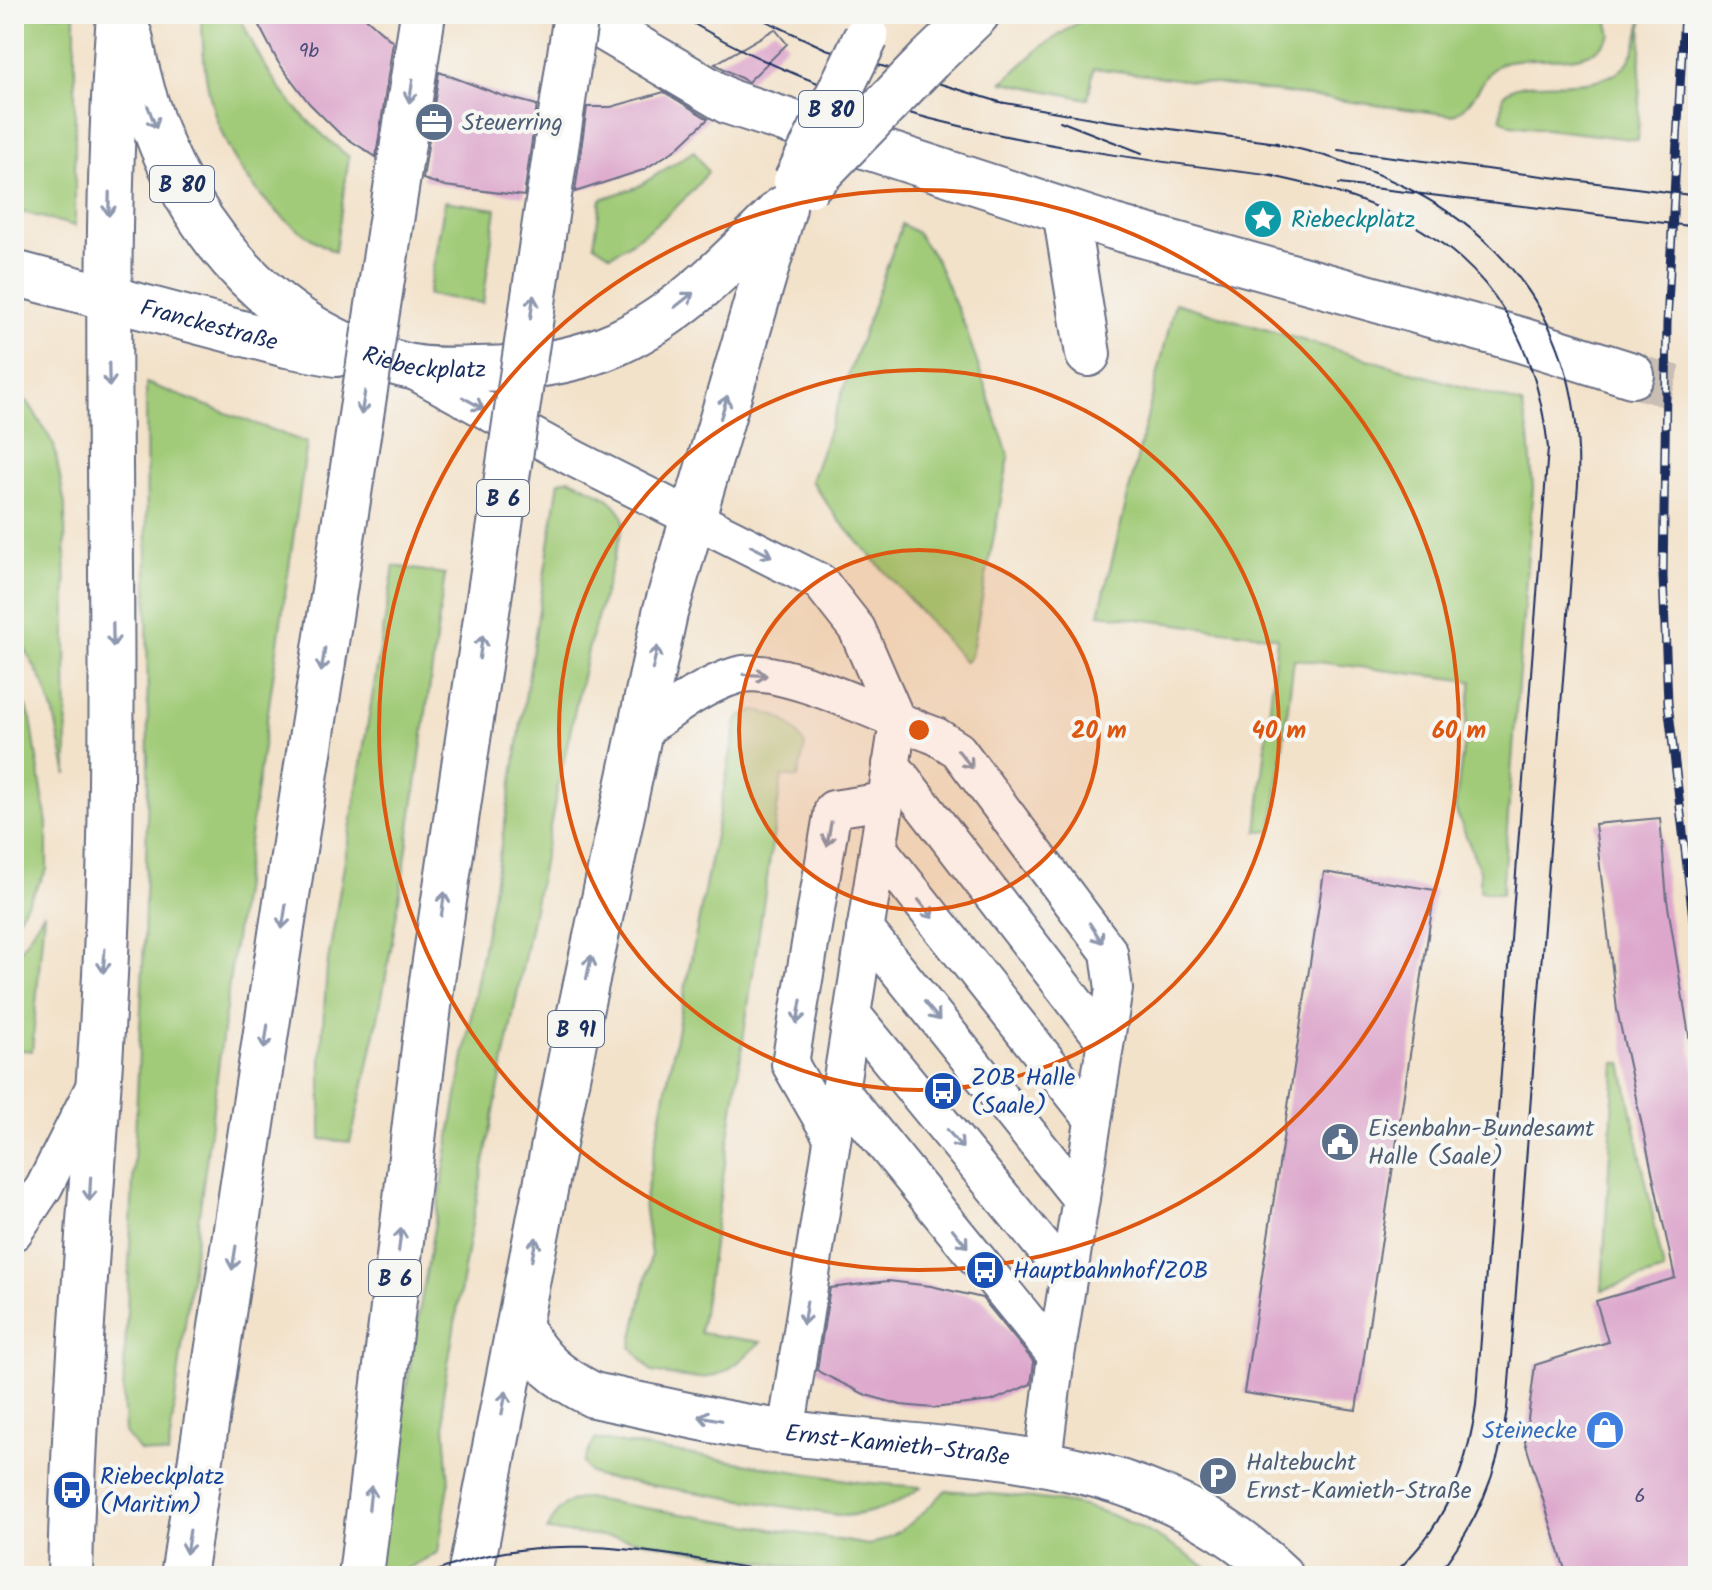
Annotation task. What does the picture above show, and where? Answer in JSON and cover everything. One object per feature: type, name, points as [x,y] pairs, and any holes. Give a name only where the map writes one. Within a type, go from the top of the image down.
[{"type":"main road","points":[[70,1576],[73,1465],[109,883],[113,713],[108,297],[110,139],[119,14]]},
{"type":"main road","name":"Riebeckplatz","points":[[126,14],[149,113],[202,224],[240,273],[298,318],[348,345],[405,366],[516,369],[562,362],[619,342],[679,305],[727,264],[796,191],[871,26]]},
{"type":"main road","points":[[183,1576],[423,14]]},
{"type":"main road","points":[[578,14],[729,102],[1065,211],[1632,375]]},
{"type":"main road","name":"B 6","points":[[361,1576],[432,981],[578,14]]},
{"type":"main road","points":[[796,191],[977,14]]},
{"type":"main road","name":"B 91","points":[[470,1576],[638,734],[692,516],[796,191]]},
{"type":"main road","points":[[1065,211],[1088,354]]},
{"type":"main road","name":"Franckestraße","points":[[14,273],[287,345],[405,366]]},
{"type":"main road","name":"Ernst-Kamieth-Straße","points":[[519,1326],[537,1358],[565,1381],[593,1395],[786,1433],[1043,1460],[1120,1481],[1181,1504],[1235,1538],[1281,1576]]},
{"type":"lane","points":[[405,366],[575,459],[820,582],[857,629],[898,723],[786,1433]]},
{"type":"lane","points":[[638,734],[700,690],[741,674],[784,676],[936,736],[958,750],[1109,952],[1114,989],[1056,1356],[1043,1460]]},
{"type":"lane","points":[[891,764],[1105,1041]]},
{"type":"lane","points":[[832,1137],[790,1064],[833,809],[885,801]]},
{"type":"lane","points":[[878,848],[1093,1119]]},
{"type":"lane","points":[[865,929],[1081,1199]]},
{"type":"lane","points":[[852,1014],[1068,1277]]},
{"type":"lane","points":[[14,1232],[44,1187],[96,1083]]},
{"type":"lane","points":[[840,1090],[1056,1356]]},
{"type":"green space","points":[[14,14],[75,14],[75,226],[14,210]]},
{"type":"green space","points":[[201,14],[239,14],[260,57],[284,93],[313,126],[349,157],[335,252],[288,222],[250,182],[235,160],[213,109],[206,74]]},
{"type":"green space","points":[[1091,14],[1600,14],[1607,19],[1611,35],[1602,46],[1578,57],[1522,59],[1499,64],[1469,102],[1452,115],[1094,68],[1088,99],[1003,82],[1041,47]]},
{"type":"green space","points":[[1642,20],[1638,140],[1511,125],[1501,119],[1503,96],[1512,89],[1526,85],[1580,83],[1615,73],[1631,57]]},
{"type":"green space","points":[[694,151],[708,172],[675,208],[611,255],[594,244],[601,199],[637,187]]},
{"type":"green space","points":[[445,201],[496,209],[483,303],[428,295]]},
{"type":"green space","points":[[902,224],[917,233],[936,260],[964,324],[1009,457],[971,656],[965,662],[838,519],[811,481]]},
{"type":"green space","points":[[1175,303],[1522,404],[1529,436],[1533,487],[1502,894],[1480,891],[1480,871],[1455,808],[1472,681],[1294,659],[1272,831],[1257,832],[1277,637],[1099,614]]},
{"type":"green space","points":[[146,383],[307,443],[233,953],[168,1455],[140,1451],[125,1434],[123,1395],[144,943],[148,776]]},
{"type":"green space","points":[[14,390],[30,405],[54,445],[65,505],[67,775],[54,714],[43,682],[14,630]]},
{"type":"green space","points":[[570,479],[611,501],[618,507],[624,523],[588,650],[557,791],[470,1234],[443,1394],[449,1485],[438,1552],[394,1576],[373,1576],[512,782],[559,481]]},
{"type":"green space","points":[[394,566],[445,574],[394,930],[367,1072],[350,1142],[321,1139],[321,1056],[327,967]]},
{"type":"green space","points":[[14,680],[31,719],[47,824],[47,870],[14,925]]},
{"type":"green space","points":[[755,711],[772,714],[785,721],[805,746],[798,778],[782,776],[700,1333],[761,1342],[722,1373],[700,1378],[687,1377],[652,1372],[631,1347],[651,1255],[644,1203],[737,721],[742,715]]},
{"type":"green space","points":[[44,912],[32,1051],[14,1049],[14,960]]},
{"type":"green space","points":[[1615,1063],[1622,1063],[1664,1271],[1602,1290]]},
{"type":"green space","points":[[595,1439],[859,1482],[921,1487],[885,1508],[844,1516],[599,1477],[590,1473],[583,1463]]},
{"type":"green space","points":[[946,1490],[1069,1503],[1109,1514],[1148,1532],[1218,1576],[844,1576],[623,1538],[547,1531],[561,1508],[585,1498],[869,1545],[902,1530]]},
{"type":"building","points":[[253,14],[361,14],[393,42],[376,157],[339,133],[309,103],[278,62]]},
{"type":"building","points":[[775,29],[787,44],[748,82],[715,64]]},
{"type":"building","points":[[439,72],[537,105],[524,196],[445,186],[423,179]]},
{"type":"building","points":[[664,92],[708,119],[675,150],[643,170],[575,192],[587,107],[611,107]]},
{"type":"building","points":[[1660,818],[1667,900],[1698,1091],[1698,1576],[1567,1576],[1525,1442],[1535,1365],[1608,1342],[1596,1301],[1675,1278],[1617,1010],[1595,824]]},
{"type":"building","name":"Eisenbahn-Bundesamt Halle (Saale)","points":[[1324,872],[1435,890],[1356,1410],[1244,1393]]},
{"type":"building","points":[[888,1281],[931,1286],[982,1298],[1034,1362],[1031,1384],[992,1401],[933,1408],[901,1405],[866,1395],[817,1370],[830,1288]]},
{"type":"tunnel","points":[[1632,375],[1698,394]]},
{"type":"tram line","points":[[678,14],[746,52],[817,83],[891,108],[967,128],[1044,143],[1275,176]]},
{"type":"tram line","points":[[751,14],[826,49],[1003,103]]},
{"type":"tram line","points":[[994,101],[1109,121],[1278,143]]},
{"type":"tram line","points":[[1060,121],[1142,153]]},
{"type":"tram line","points":[[1267,142],[1334,159],[1395,182],[1449,213],[1495,250],[1532,296],[1559,350],[1575,412],[1578,484],[1507,1409],[1498,1455],[1484,1498],[1463,1538],[1436,1576]]},
{"type":"tram line","points":[[1338,150],[1698,196]]},
{"type":"tram line","points":[[1266,175],[1324,189],[1376,207],[1421,230],[1461,259],[1493,294],[1519,337],[1537,388],[1548,448],[1476,1405],[1466,1453],[1450,1498],[1425,1540],[1391,1576]]},
{"type":"tram line","points":[[1339,184],[1698,227]]},
{"type":"tram line","points":[[425,1576],[470,1560],[515,1550],[561,1547],[654,1553],[792,1576]]},
{"type":"railway","points":[[1684,14],[1667,323],[1663,576],[1668,703],[1698,961]]},
{"type":"place","name":"Steuerring","points":[[434,122]]},
{"type":"place","name":"Riebeckplatz","points":[[1263,219]]},
{"type":"place","name":"ZOB Halle (Saale)","points":[[943,1091]]},
{"type":"place","name":"Eisenbahn-Bundesamt Halle (Saale)","points":[[1340,1142]]},
{"type":"place","name":"Hauptbahnhof/ZOB","points":[[985,1270]]},
{"type":"place","name":"Steinecke","points":[[1605,1430]]},
{"type":"place","name":"Haltebucht Ernst-Kamieth-Straße","points":[[1218,1476]]},
{"type":"place","name":"Riebeckplatz (Maritim)","points":[[72,1490]]}]
